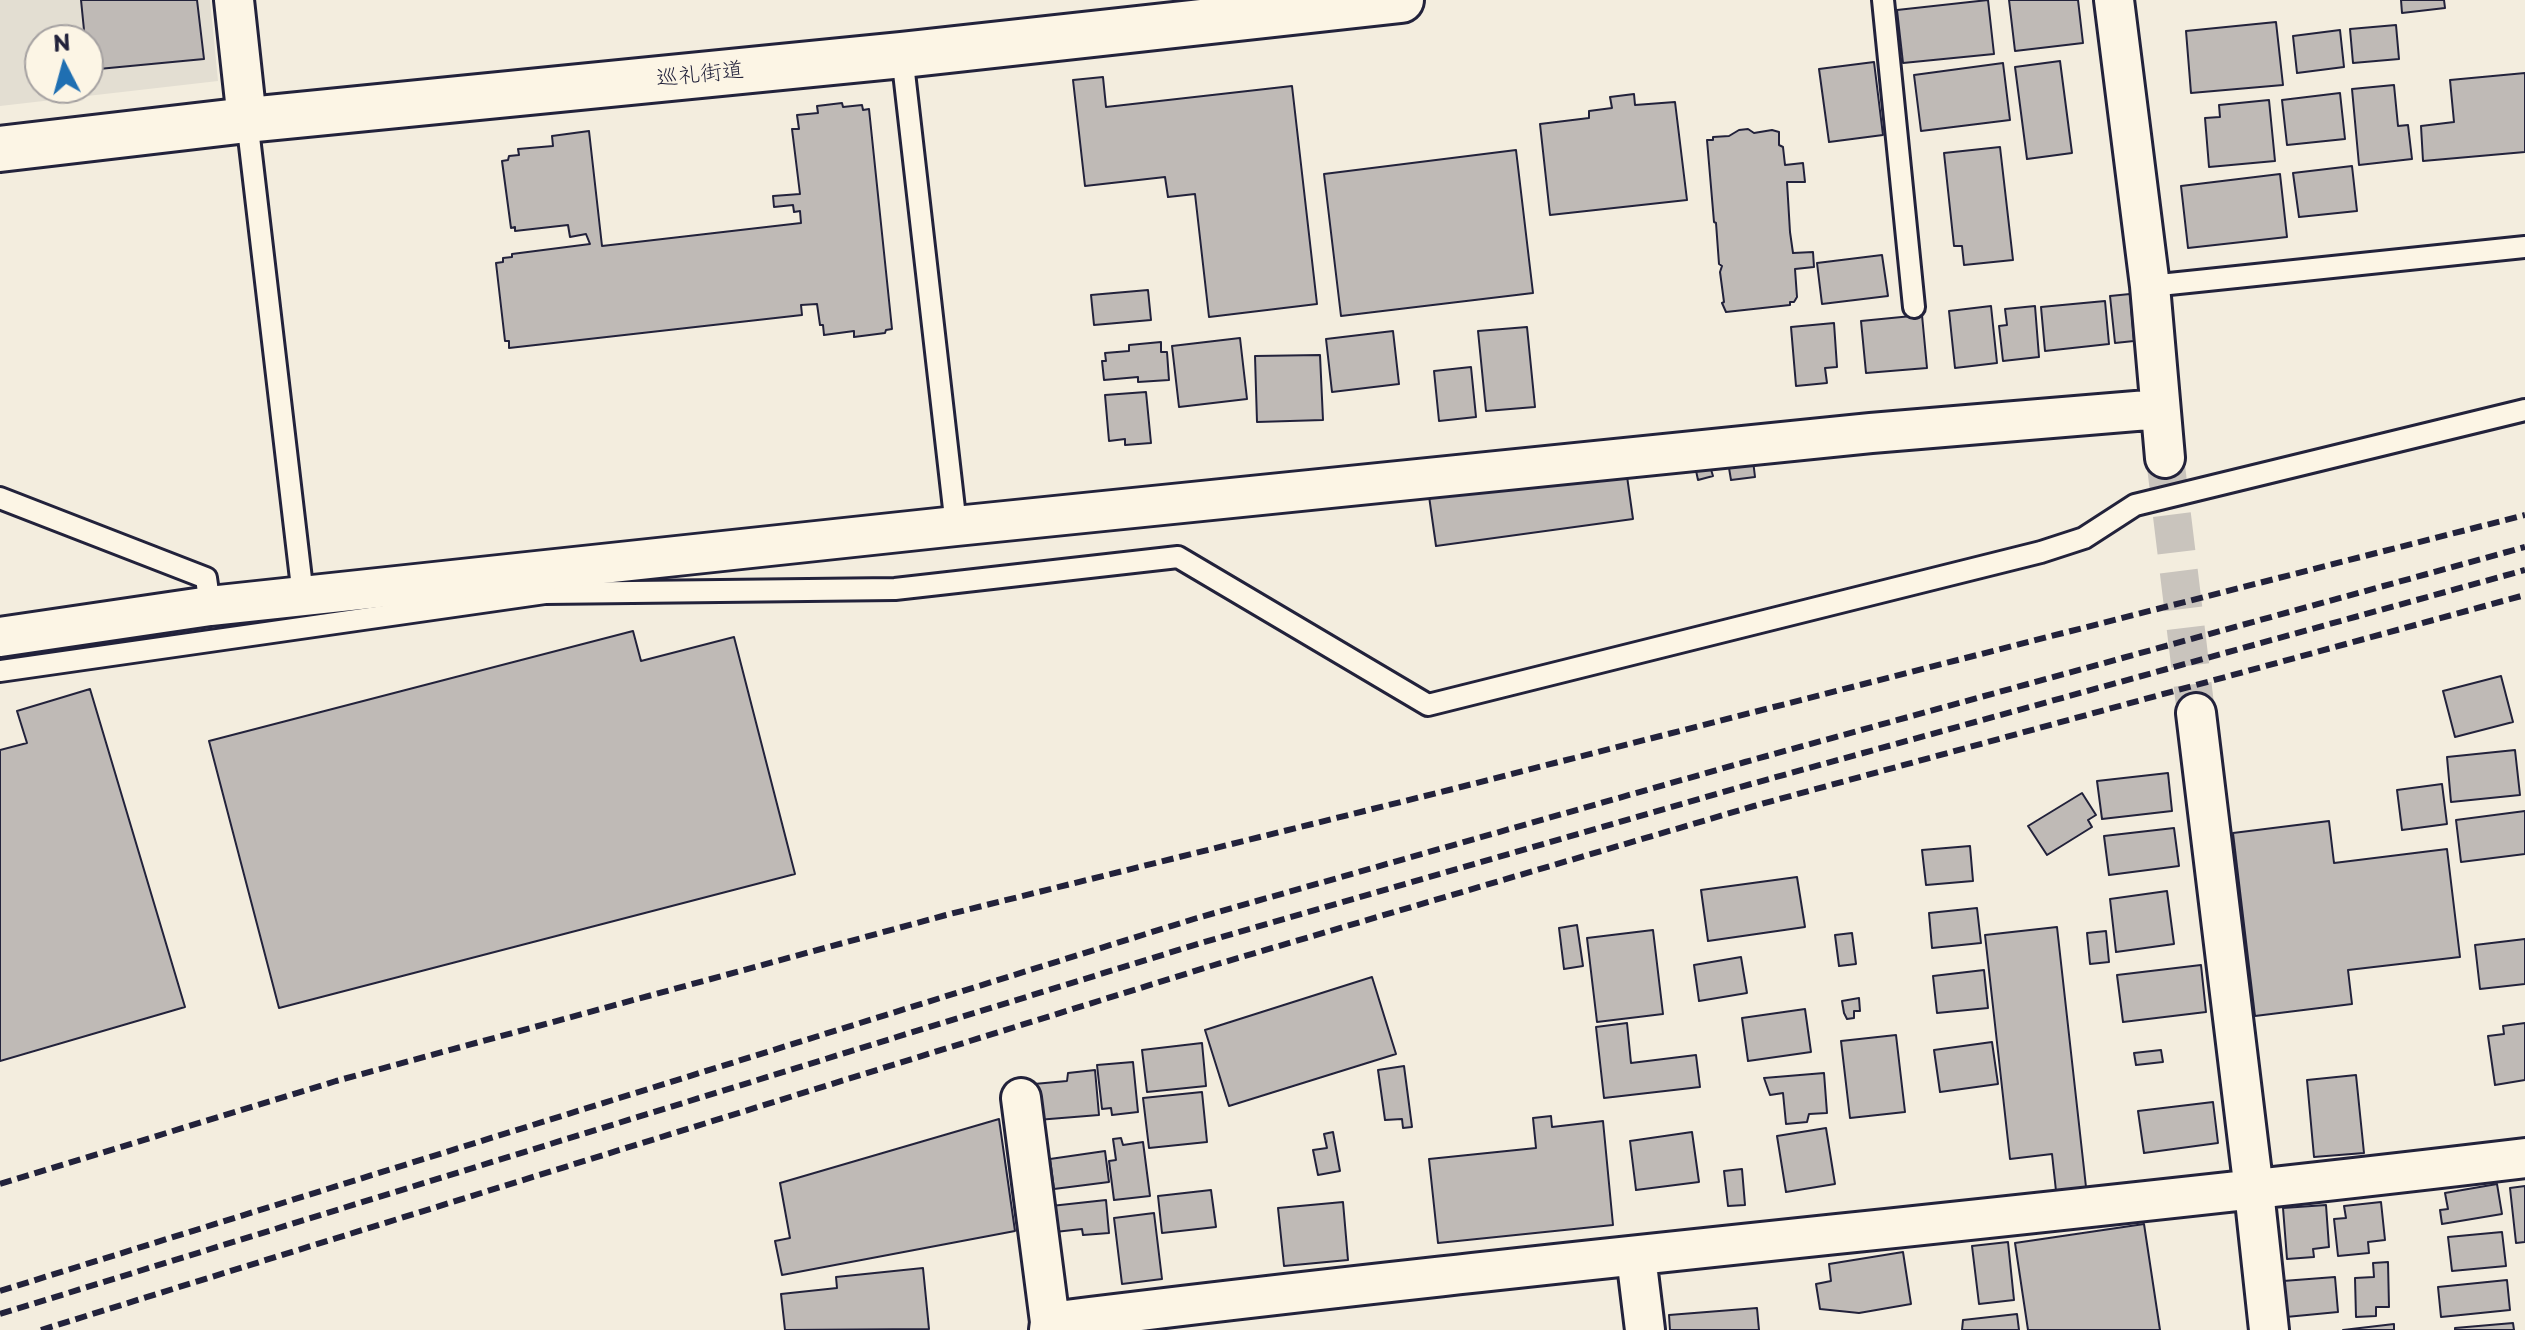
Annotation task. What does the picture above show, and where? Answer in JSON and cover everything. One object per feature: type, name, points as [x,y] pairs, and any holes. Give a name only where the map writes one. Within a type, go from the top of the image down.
[{"type":"street","points":[[234,0],[247,120]]},
{"type":"street","name":"巡礼街道","points":[[0,149],[247,120],[902,55],[1401,0]]},
{"type":"street","points":[[2114,0],[2150,286],[2165,458]]},
{"type":"street","points":[[0,637],[210,606],[956,526],[1871,433],[2160,409]]},
{"type":"street","points":[[2196,713],[2269,1330]]},
{"type":"street","points":[[1021,1098],[1050,1326],[1244,1314],[1636,1256],[2254,1191],[2525,1158]]},
{"type":"street","points":[[1636,1256],[1645,1330]]},
{"type":"lane","points":[[1883,0],[1914,307]]},
{"type":"lane","points":[[902,55],[956,526]]},
{"type":"lane","points":[[247,120],[303,596]]},
{"type":"lane","points":[[2150,286],[2525,247]]},
{"type":"lane","points":[[0,671],[545,593],[895,589],[1178,557],[1428,705],[2041,552],[2084,538],[2135,505],[2525,410]]},
{"type":"lane","points":[[0,498],[206,578],[210,606]]},
{"type":"shaded area","points":[[0,0],[210,0],[218,81],[104,94],[104,24],[24,24],[24,103],[0,106]]},
{"type":"building","points":[[81,0],[197,0],[204,59],[104,68],[104,24],[83,24]]},
{"type":"building","points":[[1988,0],[1994,54],[1903,63],[1897,10]]},
{"type":"building","points":[[2009,0],[2078,0],[2083,43],[2015,51]]},
{"type":"building","points":[[2401,0],[2444,0],[2445,8],[2402,13]]},
{"type":"building","points":[[2276,22],[2283,85],[2191,93],[2186,31]]},
{"type":"building","points":[[2396,25],[2399,59],[2353,63],[2350,29]]},
{"type":"building","points":[[2340,30],[2344,67],[2297,73],[2293,36]]},
{"type":"building","points":[[2060,61],[2072,153],[2027,159],[2015,67]]},
{"type":"building","points":[[1874,62],[1883,135],[1829,142],[1819,69]]},
{"type":"building","points":[[2003,63],[2010,120],[1921,131],[1914,75]]},
{"type":"building","points":[[2525,73],[2525,152],[2423,161],[2421,126],[2454,122],[2450,80]]},
{"type":"building","points":[[1103,77],[1106,107],[1292,86],[1317,304],[1209,317],[1195,194],[1168,197],[1165,177],[1085,186],[1073,80]]},
{"type":"building","points":[[2394,85],[2398,126],[2408,125],[2412,159],[2359,165],[2352,89]]},
{"type":"building","points":[[2340,93],[2345,139],[2287,145],[2282,100]]},
{"type":"building","points":[[1634,94],[1635,105],[1675,102],[1687,200],[1550,215],[1540,124],[1589,118],[1589,111],[1612,108],[1610,97]]},
{"type":"building","points":[[2269,100],[2275,161],[2209,167],[2205,118],[2220,117],[2219,105]]},
{"type":"building","points":[[842,103],[843,107],[862,105],[863,110],[869,109],[892,329],[885,333],[854,337],[854,331],[824,335],[817,304],[801,305],[802,315],[509,348],[509,341],[505,341],[496,263],[512,257],[512,254],[590,244],[586,234],[570,237],[568,225],[515,231],[515,227],[511,228],[502,161],[519,155],[518,149],[553,146],[552,136],[589,131],[602,246],[801,223],[800,211],[794,212],[793,205],[774,207],[773,196],[800,194],[792,129],[799,129],[797,115],[818,113],[817,106]]},
{"type":"building","points":[[1748,129],[1754,133],[1779,132],[1785,165],[1803,163],[1805,182],[1787,182],[1790,232],[1793,253],[1813,252],[1814,267],[1795,269],[1797,297],[1790,305],[1726,312],[1722,303],[1722,266],[1719,264],[1714,222],[1707,140]]},
{"type":"building","points":[[2000,147],[2013,260],[1964,265],[1962,246],[1954,246],[1944,153]]},
{"type":"building","points":[[1516,150],[1533,293],[1341,316],[1324,174]]},
{"type":"building","points":[[2352,166],[2357,211],[2299,217],[2293,173]]},
{"type":"building","points":[[2280,174],[2287,237],[2188,248],[2181,186]]},
{"type":"building","points":[[1882,255],[1888,296],[1822,304],[1817,263]]},
{"type":"building","points":[[1148,290],[1151,320],[1094,325],[1091,295]]},
{"type":"building","points":[[2130,294],[2134,341],[2115,343],[2110,296]]},
{"type":"building","points":[[2105,301],[2109,344],[2045,351],[2041,307]]},
{"type":"building","points":[[1991,306],[1997,363],[1955,368],[1949,311]]},
{"type":"building","points":[[2035,306],[2039,357],[2003,361],[1999,326],[2007,325],[2005,309]]},
{"type":"building","points":[[1922,315],[1927,368],[1866,373],[1861,321]]},
{"type":"building","points":[[1834,323],[1837,367],[1825,368],[1827,383],[1796,386],[1791,327]]},
{"type":"building","points":[[1527,327],[1535,407],[1486,411],[1478,331]]},
{"type":"building","points":[[1393,331],[1399,384],[1332,392],[1326,339]]},
{"type":"building","points":[[1240,338],[1247,399],[1179,407],[1172,346]]},
{"type":"building","points":[[1161,342],[1161,352],[1167,352],[1169,380],[1138,382],[1138,377],[1104,380],[1102,361],[1106,361],[1105,353],[1129,351],[1129,345]]},
{"type":"building","points":[[1320,355],[1323,420],[1257,422],[1255,356]]},
{"type":"building","points":[[1471,367],[1476,417],[1439,421],[1434,371]]},
{"type":"building","points":[[1146,392],[1151,443],[1125,445],[1125,439],[1109,441],[1105,395]]},
{"type":"building","points":[[1752,452],[1755,477],[1731,480],[1727,456]]},
{"type":"building","points":[[1625,462],[1633,519],[1436,546],[1428,489]]},
{"type":"building","points":[[1709,463],[1713,476],[1698,480],[1695,466]]},
{"type":"building","points":[[633,631],[641,661],[734,637],[795,874],[279,1008],[209,741]]},
{"type":"building","points":[[2501,676],[2513,722],[2455,737],[2443,691]]},
{"type":"building","points":[[90,689],[185,1007],[0,1061],[0,750],[27,743],[17,711]]},
{"type":"building","points":[[2515,750],[2520,795],[2451,802],[2447,757]]},
{"type":"building","points":[[2168,773],[2172,811],[2102,819],[2097,781]]},
{"type":"building","points":[[2442,784],[2447,824],[2402,830],[2397,790]]},
{"type":"building","points":[[2082,793],[2096,815],[2088,820],[2092,827],[2047,855],[2028,826]]},
{"type":"building","points":[[2525,811],[2525,854],[2461,862],[2456,820]]},
{"type":"building","points":[[2329,821],[2334,863],[2447,849],[2460,957],[2348,970],[2352,1004],[2255,1016],[2233,833]]},
{"type":"building","points":[[2174,828],[2179,866],[2109,875],[2104,836]]},
{"type":"building","points":[[1970,846],[1973,881],[1926,885],[1922,850]]},
{"type":"building","points":[[1797,877],[1805,927],[1708,941],[1701,890]]},
{"type":"building","points":[[2167,891],[2174,944],[2116,952],[2110,899]]},
{"type":"building","points":[[1977,908],[1981,943],[1932,948],[1929,913]]},
{"type":"building","points":[[1577,925],[1583,966],[1564,969],[1559,928]]},
{"type":"building","points":[[2057,927],[2086,1187],[2056,1191],[2052,1154],[2010,1159],[1985,935]]},
{"type":"building","points":[[1653,930],[1663,1014],[1597,1022],[1587,938]]},
{"type":"building","points":[[2106,931],[2109,962],[2090,964],[2087,933]]},
{"type":"building","points":[[1852,933],[1856,964],[1839,966],[1835,935]]},
{"type":"building","points":[[2525,939],[2525,984],[2480,989],[2475,945]]},
{"type":"building","points":[[1741,957],[1747,993],[1699,1001],[1694,965]]},
{"type":"building","points":[[2201,965],[2206,1012],[2123,1022],[2117,975]]},
{"type":"building","points":[[1984,970],[1988,1008],[1937,1013],[1933,976]]},
{"type":"building","points":[[1372,977],[1396,1054],[1229,1106],[1205,1030]]},
{"type":"building","points":[[1859,998],[1860,1011],[1854,1011],[1854,1018],[1847,1019],[1842,1001]]},
{"type":"building","points":[[1805,1009],[1811,1052],[1748,1061],[1742,1018]]},
{"type":"building","points":[[1627,1023],[1631,1063],[1696,1055],[1700,1087],[1604,1098],[1596,1027]]},
{"type":"building","points":[[2525,1023],[2525,1080],[2495,1085],[2488,1036],[2504,1034],[2503,1026]]},
{"type":"building","points":[[1896,1035],[1905,1112],[1850,1118],[1841,1041]]},
{"type":"building","points":[[1992,1042],[1998,1084],[1940,1092],[1934,1050]]},
{"type":"building","points":[[1202,1043],[1206,1086],[1147,1092],[1142,1050]]},
{"type":"building","points":[[2161,1050],[2163,1062],[2136,1065],[2134,1053]]},
{"type":"building","points":[[1133,1062],[1138,1112],[1112,1115],[1111,1108],[1102,1109],[1097,1065]]},
{"type":"building","points":[[1404,1066],[1412,1127],[1403,1128],[1402,1119],[1385,1120],[1378,1070]]},
{"type":"building","points":[[1095,1070],[1099,1115],[1037,1120],[1034,1084],[1067,1081],[1068,1073]]},
{"type":"building","points":[[1824,1073],[1827,1113],[1809,1114],[1807,1122],[1786,1124],[1783,1093],[1770,1095],[1764,1078]]},
{"type":"building","points":[[2356,1075],[2364,1153],[2314,1157],[2307,1080]]},
{"type":"building","points":[[1202,1092],[1207,1142],[1149,1148],[1143,1098]]},
{"type":"building","points":[[2213,1102],[2218,1143],[2144,1153],[2138,1111]]},
{"type":"building","points":[[1551,1116],[1552,1127],[1603,1121],[1613,1225],[1438,1243],[1429,1159],[1536,1148],[1533,1118]]},
{"type":"building","points":[[999,1119],[1015,1231],[782,1275],[775,1241],[790,1238],[780,1183]]},
{"type":"building","points":[[1826,1128],[1835,1184],[1786,1192],[1777,1136]]},
{"type":"building","points":[[1333,1132],[1340,1171],[1318,1175],[1313,1150],[1327,1148],[1324,1134]]},
{"type":"building","points":[[1692,1132],[1699,1182],[1636,1190],[1630,1141]]},
{"type":"building","points":[[1121,1138],[1123,1145],[1143,1142],[1150,1196],[1114,1200],[1109,1161],[1116,1160],[1113,1139]]},
{"type":"building","points":[[1105,1151],[1109,1182],[1054,1189],[1050,1159]]},
{"type":"building","points":[[1742,1169],[1745,1205],[1728,1206],[1724,1171]]},
{"type":"building","points":[[2497,1184],[2502,1214],[2442,1224],[2440,1210],[2448,1209],[2445,1193]]},
{"type":"building","points":[[2525,1186],[2525,1242],[2516,1243],[2510,1188]]},
{"type":"building","points":[[1211,1190],[1216,1227],[1162,1233],[1158,1196]]},
{"type":"building","points":[[1106,1200],[1109,1233],[1083,1235],[1082,1229],[1055,1232],[1051,1206]]},
{"type":"building","points":[[1343,1202],[1348,1260],[1284,1266],[1278,1208]]},
{"type":"building","points":[[2381,1202],[2385,1240],[2368,1242],[2369,1253],[2338,1256],[2334,1219],[2346,1218],[2344,1206]]},
{"type":"building","points":[[2326,1205],[2329,1247],[2313,1249],[2314,1257],[2287,1259],[2283,1208]]},
{"type":"building","points":[[1154,1213],[1162,1279],[1122,1284],[1114,1218]]},
{"type":"building","points":[[2144,1224],[2160,1330],[2028,1330],[2015,1243]]},
{"type":"building","points":[[2502,1232],[2506,1266],[2452,1271],[2448,1237]]},
{"type":"building","points":[[2008,1242],[2014,1300],[1979,1304],[1972,1246]]},
{"type":"building","points":[[1903,1252],[1911,1304],[1859,1313],[1820,1309],[1816,1284],[1831,1281],[1829,1264]]},
{"type":"building","points":[[2388,1262],[2389,1307],[2376,1307],[2376,1316],[2356,1317],[2355,1278],[2374,1277],[2373,1263]]},
{"type":"building","points":[[923,1268],[929,1329],[785,1330],[781,1294],[837,1288],[836,1277]]},
{"type":"building","points":[[2335,1277],[2338,1312],[2286,1317],[2283,1281]]},
{"type":"building","points":[[2507,1280],[2510,1310],[2441,1317],[2438,1287]]},
{"type":"building","points":[[1757,1308],[1759,1330],[1670,1330],[1669,1315]]},
{"type":"building","points":[[2017,1314],[2019,1330],[1962,1330],[1963,1320]]},
{"type":"building","points":[[2513,1323],[2514,1330],[2455,1330],[2455,1328]]},
{"type":"building","points":[[2394,1324],[2394,1330],[2343,1330]]},
{"type":"tunnel","points":[[2165,458],[2196,713]]},
{"type":"railway","points":[[0,1184],[336,1081],[946,915],[2525,515]]},
{"type":"railway","points":[[0,1291],[1197,918],[1745,762],[2525,547]]},
{"type":"railway","points":[[0,1314],[1201,943],[1751,784],[2525,570]]},
{"type":"railway","points":[[41,1330],[1211,966],[1754,806],[2525,595]]}]
